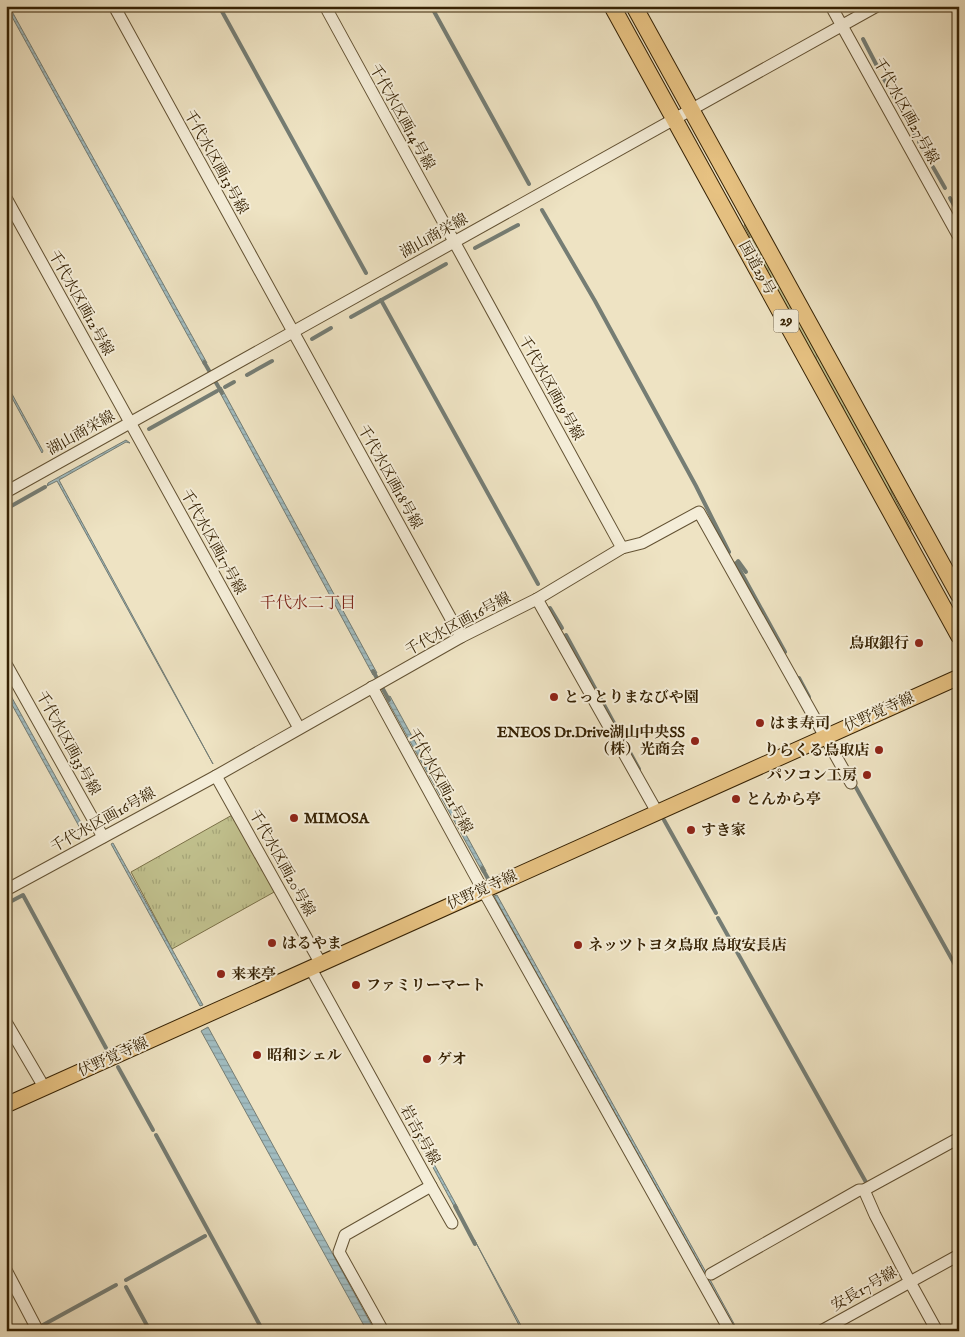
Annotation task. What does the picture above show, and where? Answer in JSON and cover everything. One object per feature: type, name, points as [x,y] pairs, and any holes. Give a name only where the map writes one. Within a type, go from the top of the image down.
[{"type":"highway","name":"国道29号","points":[[612,6],[959,636]]},
{"type":"highway","name":"国道29号","points":[[634,6],[959,595]]},
{"type":"main road","name":"伏野覚寺線","points":[[6,1105],[959,677]]},
{"type":"street","name":"千代水区画13号線","points":[[114,6],[219,200],[294,332]]},
{"type":"street","name":"千代水区画14号線","points":[[324,6],[454,242]]},
{"type":"street","name":"千代水区画27号線","points":[[831,6],[959,237]]},
{"type":"street","name":"湖山商栄線","points":[[6,492],[877,6]]},
{"type":"street","name":"千代水区画12号線","points":[[6,198],[130,423]]},
{"type":"street","name":"千代水区画19号線","points":[[454,242],[622,548]]},
{"type":"street","name":"千代水区画18号線","points":[[294,332],[461,637]]},
{"type":"street","name":"千代水区画17号線","points":[[130,423],[299,728]]},
{"type":"street","name":"千代水区画16号線","points":[[6,890],[216,776],[461,637],[537,599],[622,548],[642,543],[699,512],[825,737]]},
{"type":"street","points":[[537,599],[657,812]]},
{"type":"street","name":"千代水区画33号線","points":[[6,664],[103,837]]},
{"type":"street","name":"千代水区画21号線","points":[[372,687],[483,890],[730,1331]]},
{"type":"street","points":[[825,737],[851,783]]},
{"type":"street","name":"千代水区画20号線","points":[[216,776],[316,967]]},
{"type":"street","name":"岩吉5号線","points":[[316,967],[432,1186],[344,1235],[339,1252],[383,1331]]},
{"type":"street","points":[[6,1022],[44,1088]]},
{"type":"street","points":[[711,1274],[860,1190],[864,1190],[959,1138]]},
{"type":"street","points":[[432,1186],[452,1223]]},
{"type":"street","name":"安長17号線","points":[[821,1331],[910,1282],[874,1215],[864,1190]]},
{"type":"street","points":[[937,1331],[910,1282],[959,1255]]},
{"type":"street","points":[[6,1270],[37,1330]]},
{"type":"green space","points":[[746,223],[878,460],[892,493],[911,529],[910,533],[775,287],[744,225]]},
{"type":"green space","points":[[234,814],[276,891],[172,949],[131,872]]},
{"type":"water","points":[[6,6],[9,6],[207,363],[204,365]]},
{"type":"water","points":[[6,383],[43,451],[42,453],[6,387]]},
{"type":"water","points":[[221,387],[377,673],[373,675],[218,389]]},
{"type":"water","points":[[126,440],[130,443],[126,442],[59,480],[213,764],[57,481],[47,486],[48,483]]},
{"type":"water","points":[[6,687],[84,828],[81,830],[6,694]]},
{"type":"water","points":[[390,696],[486,871],[483,873],[386,698]]},
{"type":"water","points":[[113,843],[203,1005],[200,1006],[111,844]]},
{"type":"water","points":[[497,895],[738,1331],[734,1331],[522,948],[494,896]]},
{"type":"water","points":[[208,1027],[375,1331],[367,1331],[201,1031]]},
{"type":"water","points":[[411,1122],[458,1208],[456,1210],[409,1123]]},
{"type":"water","points":[[474,1239],[524,1331],[522,1331]]},
{"type":"waterway","points":[[219,6],[366,273]]},
{"type":"waterway","points":[[431,6],[529,184]]},
{"type":"waterway","points":[[863,39],[878,68]]},
{"type":"waterway","points":[[884,79],[901,109]]},
{"type":"waterway","points":[[907,119],[914,133]]},
{"type":"waterway","points":[[919,142],[927,156]]},
{"type":"waterway","points":[[933,167],[945,188]]},
{"type":"waterway","points":[[950,198],[959,214]]},
{"type":"waterway","points":[[542,210],[595,301],[696,486],[729,552]]},
{"type":"waterway","points":[[475,248],[518,225]]},
{"type":"waterway","points":[[351,317],[446,264]]},
{"type":"waterway","points":[[381,300],[538,584]]},
{"type":"waterway","points":[[312,339],[331,328]]},
{"type":"waterway","points":[[247,375],[272,361]]},
{"type":"waterway","points":[[204,362],[222,393]]},
{"type":"waterway","points":[[225,387],[234,382]]},
{"type":"waterway","points":[[149,429],[217,391]]},
{"type":"waterway","points":[[6,509],[45,487]]},
{"type":"waterway","points":[[738,561],[746,572]]},
{"type":"waterway","points":[[736,563],[785,652]]},
{"type":"waterway","points":[[550,608],[562,628]]},
{"type":"waterway","points":[[566,635],[639,769]]},
{"type":"waterway","points":[[373,671],[389,700]]},
{"type":"waterway","points":[[799,678],[809,697]]},
{"type":"waterway","points":[[854,784],[959,972]]},
{"type":"waterway","points":[[664,820],[716,913]]},
{"type":"waterway","points":[[482,868],[491,884]]},
{"type":"waterway","points":[[6,904],[23,895],[106,1048]]},
{"type":"waterway","points":[[718,918],[867,1184]]},
{"type":"waterway","points":[[118,1067],[153,1130]]},
{"type":"waterway","points":[[156,1135],[263,1331]]},
{"type":"waterway","points":[[455,1206],[475,1244]]},
{"type":"waterway","points":[[126,1280],[205,1236]]},
{"type":"waterway","points":[[43,1325],[116,1285]]},
{"type":"waterway","points":[[126,1287],[150,1331]]},
{"type":"place","name":"鳥取銀行","points":[[919,643]]},
{"type":"place","name":"とっとりまなびや園","points":[[554,697]]},
{"type":"place","name":"はま寿司","points":[[760,723]]},
{"type":"place","name":"ENEOS Dr.Drive湖山中央SS （株）光商会","points":[[695,741]]},
{"type":"place","name":"りらくる鳥取店","points":[[879,750]]},
{"type":"place","name":"パソコン工房","points":[[867,775]]},
{"type":"place","name":"とんから亭","points":[[736,799]]},
{"type":"place","name":"MIMOSA","points":[[294,818]]},
{"type":"place","name":"すき家","points":[[691,830]]},
{"type":"place","name":"はるやま","points":[[272,943]]},
{"type":"place","name":"ネッツトヨタ鳥取 鳥取安長店","points":[[578,945]]},
{"type":"place","name":"来来亭","points":[[221,974]]},
{"type":"place","name":"ファミリーマート","points":[[356,985]]},
{"type":"place","name":"昭和シェル","points":[[257,1055]]},
{"type":"place","name":"ゲオ","points":[[427,1059]]},
{"type":"district","name":"千代水二丁目","points":[[308,604]]}]
